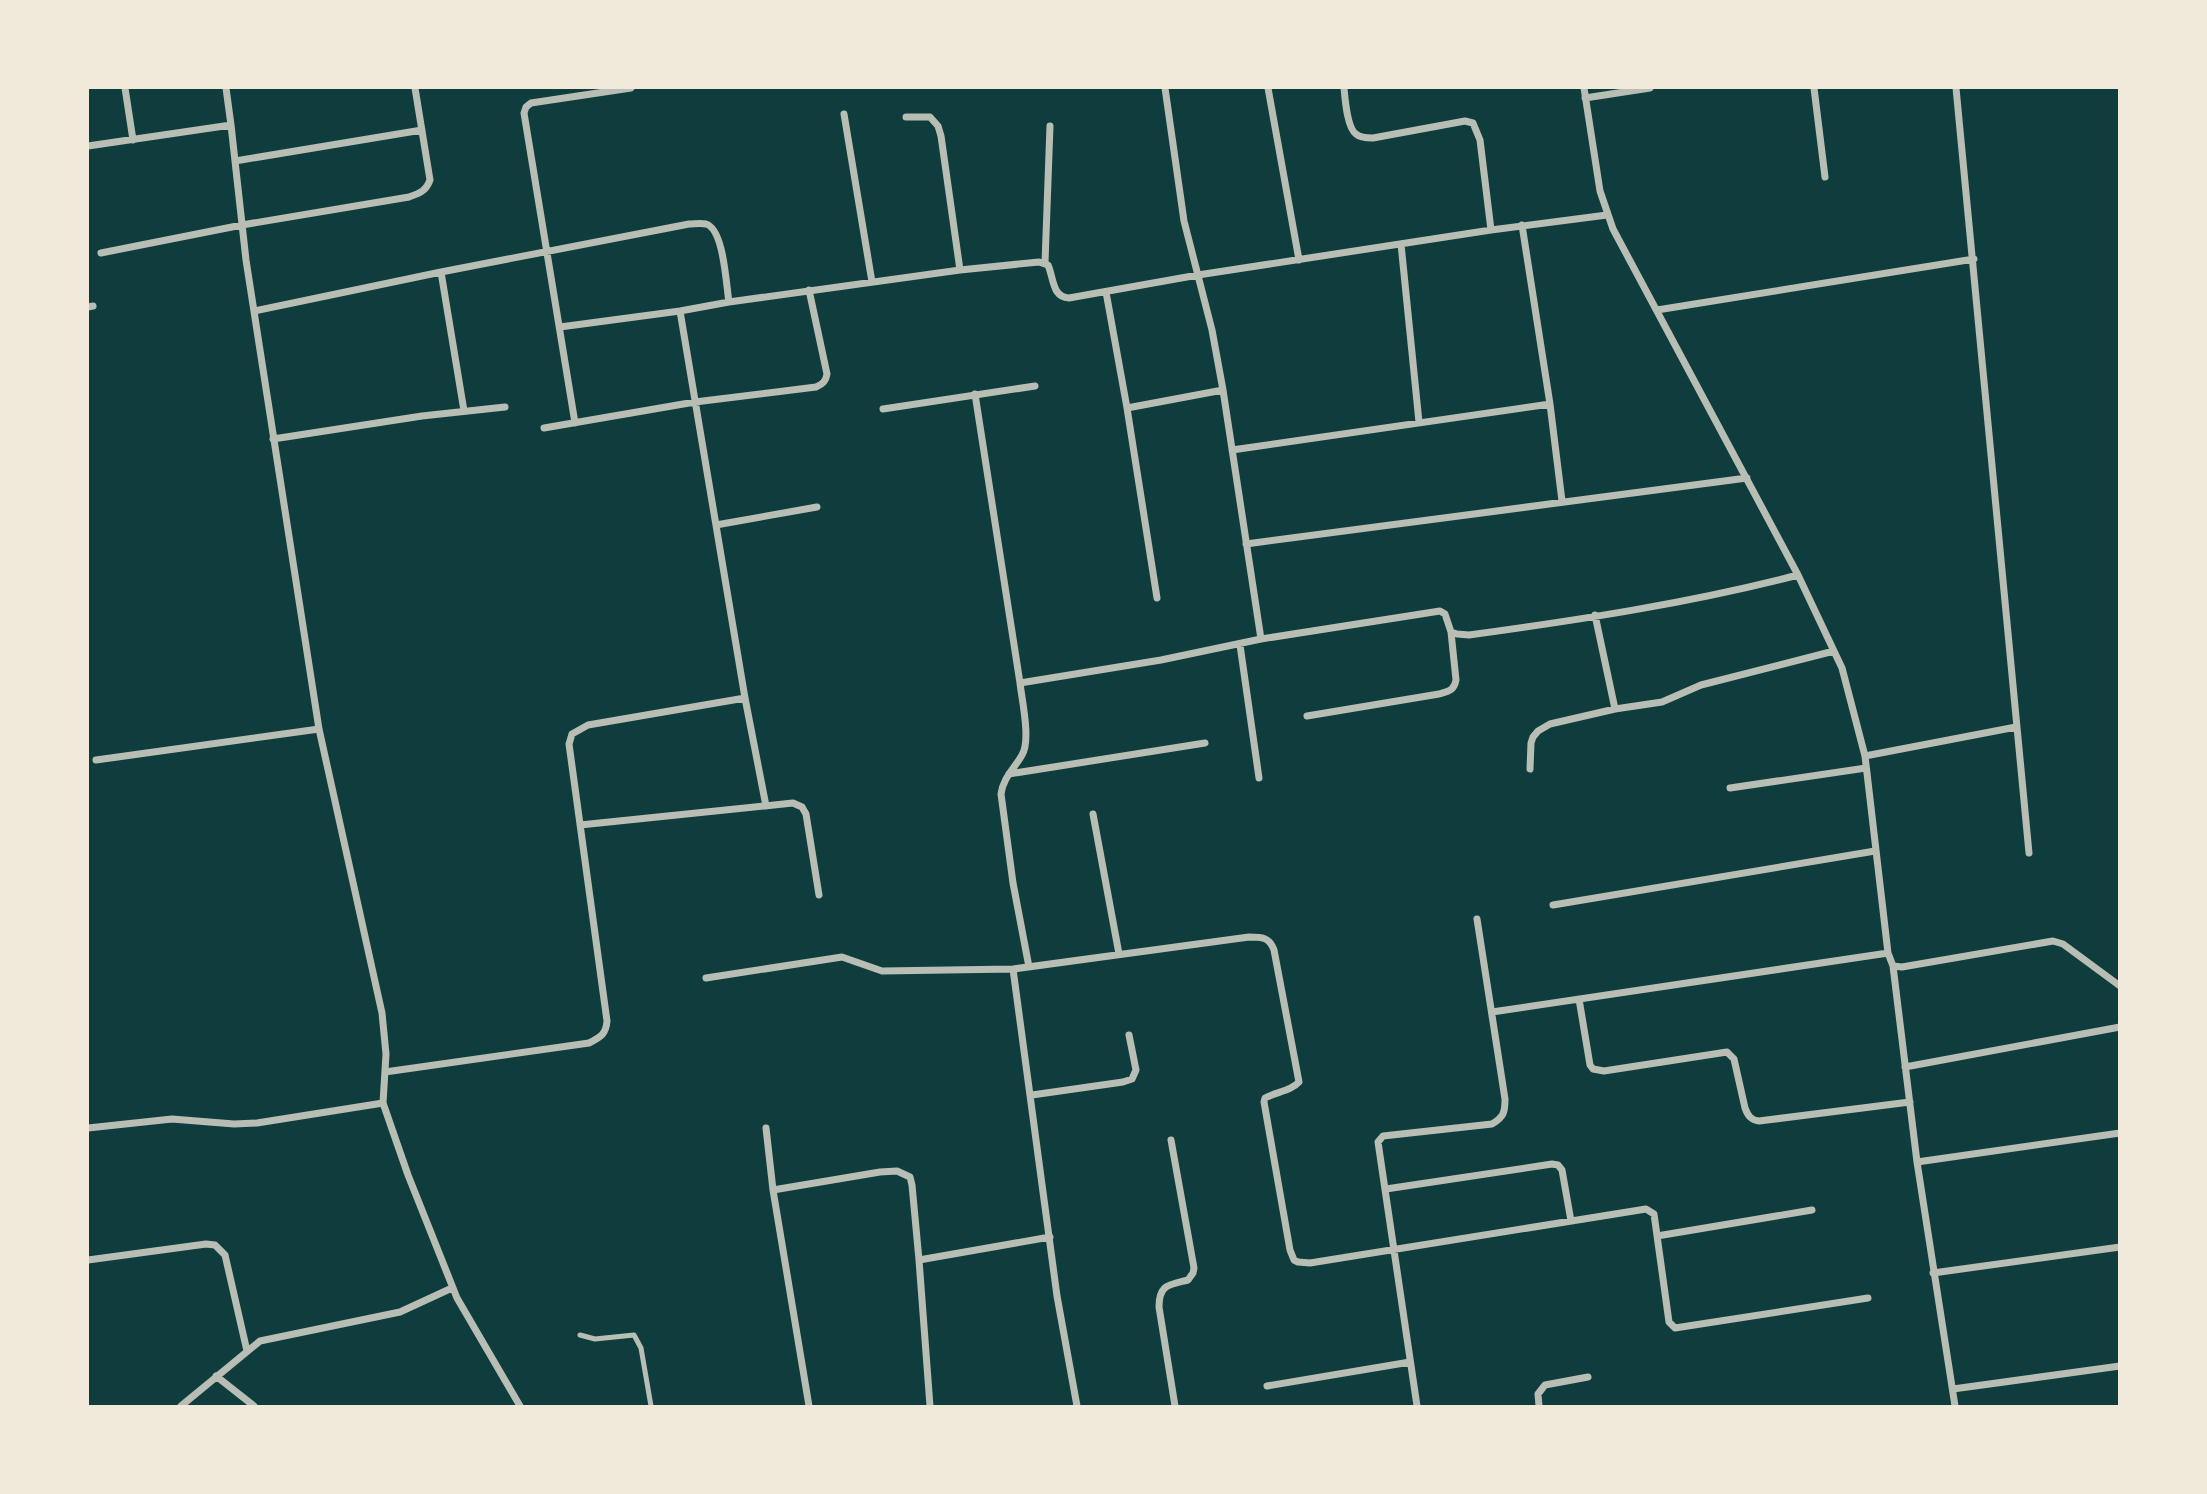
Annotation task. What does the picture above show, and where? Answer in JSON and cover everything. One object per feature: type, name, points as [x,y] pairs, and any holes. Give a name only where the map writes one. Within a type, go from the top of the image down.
[{"type":"street","points":[[125,88],[133,140]]},
{"type":"street","points":[[226,88],[254,310],[319,729],[382,1013],[386,1039],[383,1103],[453,1288],[520,1406]]},
{"type":"street","points":[[101,253],[242,225],[409,197],[422,192],[430,180],[415,88]]},
{"type":"street","points":[[575,423],[524,113],[531,103],[631,88]]},
{"type":"street","points":[[1165,88],[1184,221],[1212,330],[1223,390],[1261,639]]},
{"type":"street","points":[[1268,88],[1299,260]]},
{"type":"street","points":[[1343,88],[1352,129],[1356,135],[1363,137],[1373,138],[1465,121],[1473,123],[1480,140],[1491,230]]},
{"type":"street","points":[[1584,88],[1600,191],[1613,229],[1798,575],[1834,651],[1850,695],[1865,756],[1888,953],[1893,966],[1917,1162],[1955,1406]]},
{"type":"street","points":[[1585,98],[1650,88]]},
{"type":"street","points":[[1814,88],[1825,177]]},
{"type":"street","points":[[1956,88],[2029,853]]},
{"type":"street","points":[[844,114],[872,282]]},
{"type":"street","points":[[906,117],[930,117],[938,126],[960,270]]},
{"type":"street","points":[[88,146],[231,125]]},
{"type":"street","points":[[1050,126],[1045,263],[1061,298],[1522,225],[1607,215]]},
{"type":"street","points":[[235,161],[422,130]]},
{"type":"street","points":[[254,310],[548,251],[705,224],[713,228],[720,243],[729,302]]},
{"type":"street","points":[[1522,225],[1562,501]]},
{"type":"street","points":[[1401,244],[1419,422]]},
{"type":"street","points":[[1657,310],[1974,259]]},
{"type":"street","points":[[560,327],[960,270],[1029,262],[1045,263]]},
{"type":"street","points":[[442,272],[464,411]]},
{"type":"street","points":[[544,428],[822,384],[827,374],[809,290]]},
{"type":"street","points":[[1106,292],[1157,598]]},
{"type":"street","points":[[680,312],[745,698],[766,806]]},
{"type":"street","points":[[883,409],[1035,386]]},
{"type":"street","points":[[1127,408],[1223,390]]},
{"type":"street","points":[[975,394],[1026,735],[1024,753],[1002,785],[1002,811],[1029,967]]},
{"type":"street","points":[[1232,450],[1550,404]]},
{"type":"street","points":[[273,439],[505,407]]},
{"type":"street","points":[[1246,544],[1746,478]]},
{"type":"street","points":[[716,525],[817,506]]},
{"type":"street","points":[[1451,632],[1469,635],[1528,627],[1708,595],[1798,575]]},
{"type":"street","points":[[1020,683],[1161,660],[1261,639],[1440,611],[1445,614],[1451,632],[1455,680],[1455,686],[1451,690],[1307,716]]},
{"type":"street","points":[[1595,615],[1615,709]]},
{"type":"street","points":[[1240,645],[1259,778]]},
{"type":"street","points":[[1530,769],[1531,743],[1538,731],[1550,723],[1662,702],[1701,685],[1834,651]]},
{"type":"street","points":[[385,1072],[589,1043],[601,1037],[606,1031],[607,1021],[569,744],[572,734],[588,724],[745,698]]},
{"type":"street","points":[[1865,756],[2016,727]]},
{"type":"street","points":[[96,760],[319,729]]},
{"type":"street","points":[[1009,774],[1205,743]]},
{"type":"street","points":[[1730,788],[1866,768]]},
{"type":"street","points":[[580,825],[793,803],[803,807],[806,814],[819,895]]},
{"type":"street","points":[[1093,814],[1119,954]]},
{"type":"street","points":[[1553,905],[1875,851]]},
{"type":"street","points":[[1416,1406],[1378,1145],[1383,1136],[1492,1124],[1505,1113],[1477,919]]},
{"type":"street","points":[[706,978],[842,957],[882,971],[1013,969],[1261,937],[1271,942],[1299,1082],[1265,1098],[1290,1251],[1294,1260],[1310,1263],[1650,1209],[1654,1214],[1670,1322],[1675,1328],[1868,1298]]},
{"type":"street","points":[[1893,966],[1902,967],[2053,941],[2063,944],[2119,986]]},
{"type":"street","points":[[1492,1012],[1888,953]]},
{"type":"street","points":[[1013,969],[1057,1296],[1077,1406]]},
{"type":"street","points":[[1580,999],[1590,1065],[1593,1069],[1604,1071],[1727,1052],[1734,1059],[1747,1115],[1753,1121],[1910,1102]]},
{"type":"street","points":[[1905,1067],[2119,1027]]},
{"type":"street","points":[[1032,1095],[1132,1079],[1136,1070],[1129,1035]]},
{"type":"street","points":[[88,1128],[172,1119],[257,1124],[383,1103]]},
{"type":"street","points":[[766,1128],[773,1190],[809,1406]]},
{"type":"street","points":[[1917,1162],[2119,1133]]},
{"type":"street","points":[[1171,1140],[1194,1268],[1194,1273],[1188,1280],[1168,1286],[1161,1290],[1159,1295],[1175,1406]]},
{"type":"street","points":[[1386,1189],[1558,1165],[1562,1170],[1571,1221]]},
{"type":"street","points":[[773,1190],[862,1174],[897,1171],[910,1177],[930,1406]]},
{"type":"street","points":[[1657,1236],[1812,1210]]},
{"type":"street","points":[[919,1260],[1050,1237]]},
{"type":"street","points":[[88,1259],[215,1245],[225,1255],[247,1351]]},
{"type":"street","points":[[1933,1273],[2119,1247]]},
{"type":"street","points":[[181,1406],[260,1340],[400,1312],[453,1288]]},
{"type":"street","points":[[1267,1386],[1410,1362]]},
{"type":"street","points":[[1953,1389],[2119,1366]]},
{"type":"street","points":[[216,1376],[254,1406]]},
{"type":"street","points":[[1539,1406],[1538,1394],[1545,1385],[1588,1377]]},
{"type":"lane","points":[[580,1335],[595,1339],[634,1335],[641,1348],[651,1406]]}]
